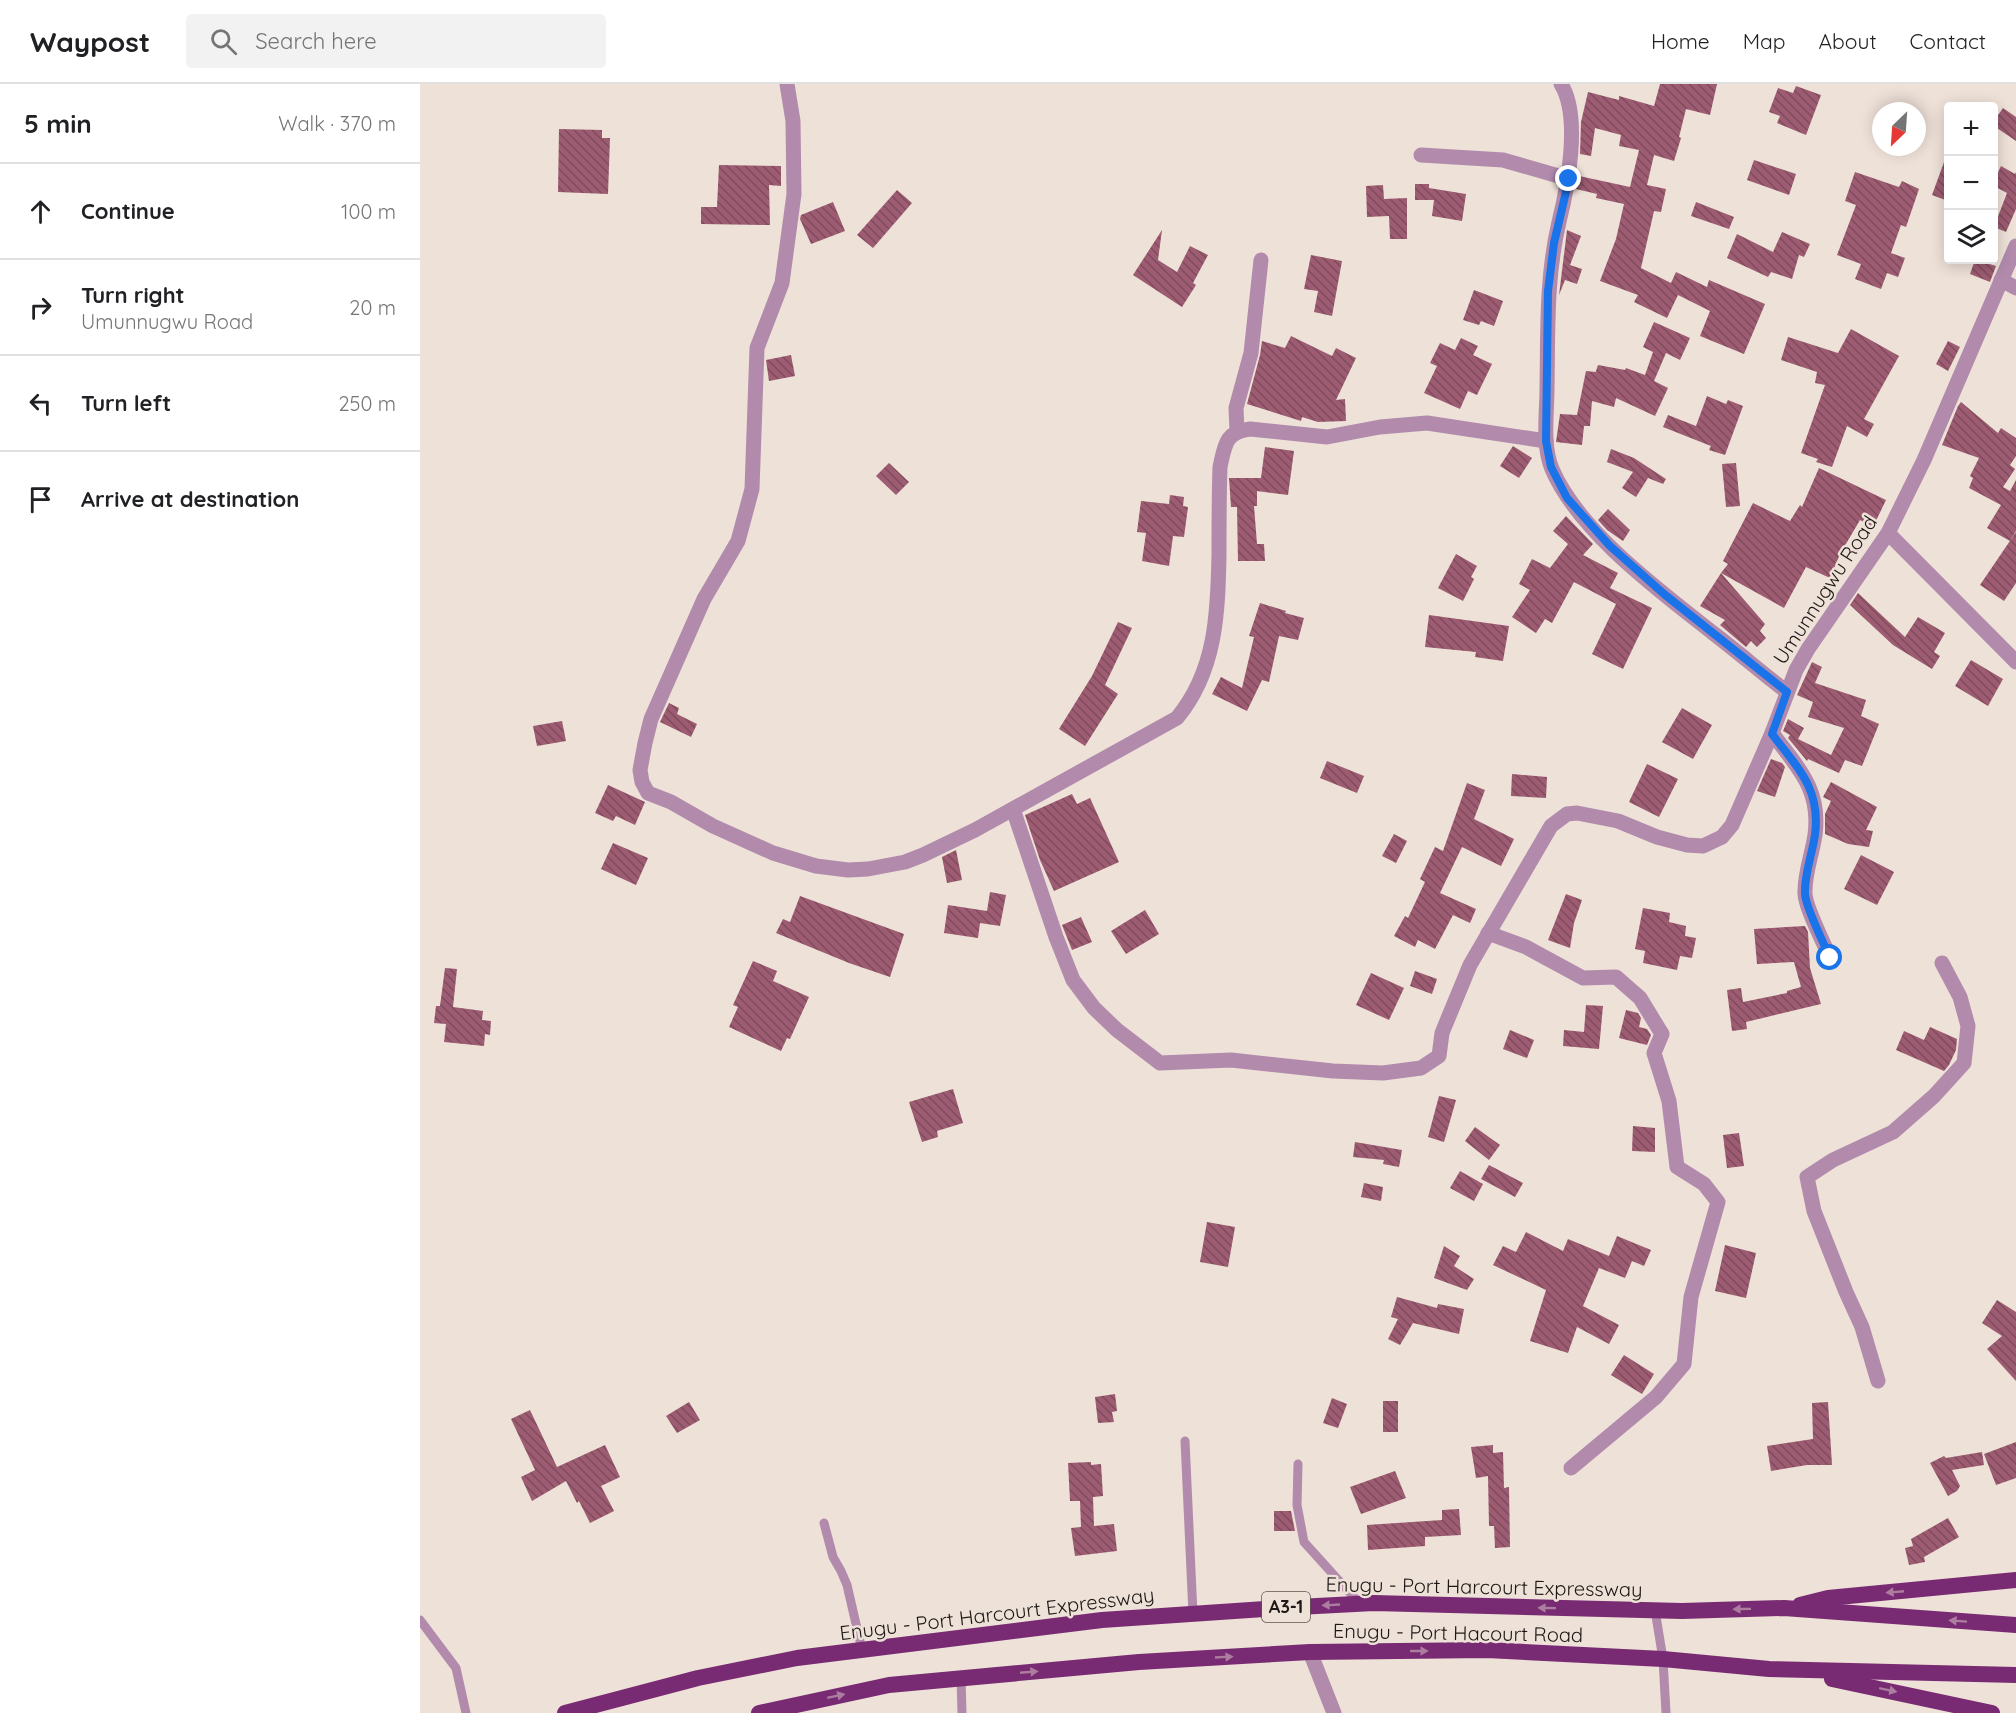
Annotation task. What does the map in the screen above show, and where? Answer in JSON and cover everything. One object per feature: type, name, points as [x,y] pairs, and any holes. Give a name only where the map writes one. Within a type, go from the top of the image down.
[{"type":"highway","points":[[1784,1608],[1828,1598],[2016,1580]]},
{"type":"highway","name":"Enugu - Port Harcourt Expressway","points":[[565,1713],[698,1678],[797,1658],[1102,1620],[1192,1614],[1360,1604],[1655,1610],[1784,1608],[2016,1625]]},
{"type":"highway","name":"Enugu - Port Hacourt Road","points":[[765,1712],[889,1685],[1139,1662],[1310,1652],[1486,1650],[1662,1659],[1769,1669],[2016,1675]]},
{"type":"highway","points":[[1769,1669],[1857,1683],[1992,1713]]},
{"type":"street","points":[[787,84],[793,121],[794,194],[782,284],[757,348],[752,489],[749,507],[738,541],[704,599],[651,719],[640,770],[642,782],[648,793],[671,802],[713,826],[773,853],[816,866],[848,870],[877,867],[923,855],[975,830],[1177,718],[1202,681],[1214,640],[1219,598],[1220,467],[1229,436],[1237,430],[1250,429],[1327,437],[1380,426],[1427,423],[1546,441]]},
{"type":"street","points":[[1561,84],[1567,93],[1571,121],[1569,179],[1550,267],[1546,441],[1551,467],[1567,498],[1610,546],[1664,594],[1787,692]]},
{"type":"street","points":[[1421,154],[1503,160],[1569,179]]},
{"type":"street","name":"Umunnugwu Road","points":[[1013,809],[1056,937],[1073,980],[1094,1008],[1117,1030],[1160,1063],[1231,1060],[1333,1071],[1383,1073],[1421,1068],[1439,1056],[1442,1033],[1470,965],[1551,826],[1567,814],[1577,813],[1618,821],[1657,837],[1687,845],[1703,846],[1722,837],[1732,825],[1772,734],[1796,670],[1888,533],[1924,460],[2016,246]]},
{"type":"street","points":[[1237,430],[1236,408],[1251,353],[1261,260]]},
{"type":"street","points":[[2001,280],[2016,288]]},
{"type":"street","points":[[1888,533],[2016,662]]},
{"type":"street","points":[[1772,734],[1805,778],[1814,795],[1815,834],[1805,897],[1830,958]]},
{"type":"street","points":[[1488,933],[1526,947],[1583,978],[1616,977],[1640,998],[1662,1034],[1654,1053],[1669,1101],[1677,1167],[1704,1184],[1718,1202],[1691,1297],[1684,1364],[1656,1397],[1570,1468]]},
{"type":"street","points":[[1878,1382],[1862,1327],[1814,1211],[1807,1178],[1833,1160],[1893,1132],[1934,1096],[1964,1063],[1968,1026],[1959,997],[1942,963]]},
{"type":"street","points":[[1310,1652],[1334,1713]]},
{"type":"lane","points":[[1185,1441],[1192,1614]]},
{"type":"lane","points":[[1298,1464],[1297,1505],[1304,1542],[1360,1604]]},
{"type":"lane","points":[[824,1523],[833,1557],[847,1585],[862,1650]]},
{"type":"lane","points":[[1655,1610],[1666,1713]]},
{"type":"lane","points":[[420,1620],[456,1668],[466,1713]]},
{"type":"lane","points":[[961,1678],[962,1713]]},
{"type":"building","points":[[1660,84],[1717,84],[1710,115],[1686,109],[1674,161],[1654,155],[1647,185],[1666,189],[1661,212],[1654,211],[1641,268],[1671,283],[1676,272],[1707,287],[1709,280],[1765,304],[1744,354],[1700,336],[1710,311],[1678,295],[1667,318],[1634,302],[1638,295],[1600,281],[1616,239],[1624,204],[1596,198],[1597,194],[1576,189],[1579,176],[1630,187],[1639,150],[1619,146],[1621,135],[1595,128],[1591,156],[1580,154],[1581,122],[1588,92],[1619,100],[1619,96],[1654,106]]},
{"type":"building","points":[[1796,86],[1821,95],[1806,135],[1777,123],[1780,116],[1769,112],[1778,88],[1793,93]]},
{"type":"building","points":[[2003,108],[2016,117],[2016,141],[1998,129],[1998,115]]},
{"type":"building","points":[[559,129],[602,130],[602,138],[610,138],[608,194],[558,192]]},
{"type":"building","points":[[1754,160],[1796,174],[1789,195],[1747,180]]},
{"type":"building","points":[[1944,162],[1944,200],[1932,195]]},
{"type":"building","points":[[719,165],[781,166],[781,186],[769,185],[770,225],[701,224],[701,207],[717,207]]},
{"type":"building","points":[[2001,166],[2015,174],[2016,172],[2016,209],[2006,232],[1998,229],[1998,217],[2007,193],[1998,188],[1998,172]]},
{"type":"building","points":[[1855,172],[1899,187],[1902,181],[1919,189],[1906,227],[1901,225],[1891,253],[1905,258],[1898,277],[1887,273],[1881,289],[1855,279],[1861,264],[1837,255],[1856,205],[1845,201]]},
{"type":"building","points":[[1415,184],[1429,184],[1429,188],[1466,194],[1462,221],[1432,216],[1434,200],[1415,200]]},
{"type":"building","points":[[1383,185],[1384,199],[1407,198],[1407,239],[1390,239],[1389,216],[1367,217],[1366,186]]},
{"type":"building","points":[[897,190],[912,203],[873,248],[857,235]]},
{"type":"building","points":[[833,202],[845,231],[811,244],[800,219],[801,215]]},
{"type":"building","points":[[1696,202],[1734,217],[1729,229],[1691,216]]},
{"type":"building","points":[[1162,230],[1158,260],[1177,272],[1190,246],[1208,255],[1193,283],[1196,285],[1182,307],[1133,275]]},
{"type":"building","points":[[1567,230],[1581,236],[1570,265],[1582,269],[1577,284],[1565,280],[1559,295]]},
{"type":"building","points":[[1782,232],[1810,244],[1804,257],[1799,255],[1792,279],[1771,272],[1768,277],[1727,258],[1737,234],[1773,252]]},
{"type":"building","points":[[1311,255],[1342,261],[1332,316],[1314,312],[1318,291],[1304,289]]},
{"type":"building","points":[[1974,264],[1996,266],[1990,282],[1970,274]]},
{"type":"building","points":[[1474,290],[1503,301],[1494,326],[1481,321],[1479,325],[1463,320]]},
{"type":"building","points":[[1654,322],[1690,338],[1680,360],[1666,353],[1654,381],[1668,388],[1655,416],[1616,398],[1614,407],[1592,401],[1590,426],[1584,426],[1582,445],[1556,442],[1560,414],[1577,415],[1586,371],[1596,372],[1598,365],[1625,370],[1626,368],[1645,375],[1653,352],[1643,347]]},
{"type":"building","points":[[1851,329],[1899,356],[1864,419],[1874,424],[1867,437],[1847,426],[1832,467],[1816,462],[1818,459],[1801,453],[1825,385],[1815,383],[1817,372],[1781,360],[1788,337],[1838,353]]},
{"type":"building","points":[[1291,336],[1332,356],[1336,348],[1356,358],[1336,400],[1345,399],[1346,421],[1318,422],[1302,417],[1301,421],[1247,404],[1262,341],[1285,348]]},
{"type":"building","points":[[1461,338],[1478,346],[1473,355],[1492,364],[1477,395],[1468,391],[1460,409],[1424,393],[1437,366],[1430,363],[1440,343],[1455,350]]},
{"type":"building","points":[[1948,341],[1960,347],[1948,371],[1936,364]]},
{"type":"building","points":[[791,355],[795,376],[769,381],[766,360]]},
{"type":"building","points":[[1707,396],[1726,404],[1728,400],[1743,406],[1725,455],[1709,450],[1711,446],[1663,427],[1668,415],[1696,426]]},
{"type":"building","points":[[1961,402],[1998,433],[2001,428],[2016,438],[2016,456],[2010,465],[2015,469],[2003,487],[2010,491],[2016,480],[2016,531],[2010,541],[1987,528],[2001,505],[1969,488],[1973,478],[1970,476],[1979,458],[1942,445]]},
{"type":"building","points":[[1513,446],[1532,458],[1519,478],[1500,466]]},
{"type":"building","points":[[1265,447],[1294,451],[1288,495],[1257,491],[1257,506],[1254,506],[1257,544],[1264,544],[1265,561],[1238,561],[1237,507],[1231,507],[1229,478],[1261,478]]},
{"type":"building","points":[[1611,449],[1634,458],[1666,479],[1663,484],[1648,478],[1636,497],[1622,488],[1633,472],[1607,462]]},
{"type":"building","points":[[889,463],[909,482],[896,495],[876,476]]},
{"type":"building","points":[[1736,463],[1740,506],[1726,507],[1722,464]]},
{"type":"building","points":[[1819,468],[1886,500],[1873,527],[1860,520],[1840,554],[1830,578],[1806,567],[1784,608],[1721,573],[1728,564],[1723,561],[1753,503],[1790,521],[1800,505],[1802,507]]},
{"type":"building","points":[[1170,495],[1184,497],[1183,506],[1188,507],[1184,537],[1173,536],[1169,566],[1142,561],[1146,533],[1137,532],[1141,501],[1169,504]]},
{"type":"building","points":[[1608,509],[1630,530],[1623,541],[1607,530],[1598,520]]},
{"type":"building","points":[[1566,516],[1593,544],[1583,555],[1618,573],[1610,588],[1652,608],[1623,669],[1592,654],[1616,604],[1574,582],[1552,623],[1545,619],[1536,633],[1512,617],[1530,590],[1519,584],[1532,559],[1550,568],[1568,544],[1553,531]]},
{"type":"building","points":[[2016,532],[2016,583],[2004,601],[1980,585]]},
{"type":"building","points":[[1456,554],[1477,566],[1471,577],[1474,579],[1463,601],[1438,588]]},
{"type":"building","points":[[1721,573],[1765,624],[1760,631],[1766,638],[1757,647],[1751,641],[1746,647],[1720,625],[1725,620],[1700,606]]},
{"type":"building","points":[[1858,593],[1905,637],[1918,617],[1945,633],[1934,652],[1940,656],[1932,669],[1893,645],[1850,605]]},
{"type":"building","points":[[1260,603],[1304,618],[1298,640],[1279,636],[1269,682],[1262,680],[1247,711],[1212,694],[1221,677],[1242,688],[1254,637],[1249,636]]},
{"type":"building","points":[[1429,615],[1509,626],[1503,661],[1475,657],[1476,652],[1425,647]]},
{"type":"building","points":[[1118,622],[1132,628],[1105,685],[1118,694],[1085,746],[1059,729],[1092,676]]},
{"type":"building","points":[[1971,660],[2003,679],[1988,706],[1955,686]]},
{"type":"building","points":[[1812,662],[1822,667],[1815,683],[1866,700],[1861,716],[1879,724],[1862,766],[1845,760],[1839,773],[1808,759],[1807,761],[1788,738],[1790,735],[1783,731],[1788,719],[1804,728],[1798,739],[1831,755],[1844,728],[1808,717],[1813,702],[1797,695]]},
{"type":"building","points":[[669,703],[679,708],[677,714],[697,724],[691,737],[660,722]]},
{"type":"building","points":[[1682,708],[1712,725],[1693,759],[1662,742]]},
{"type":"building","points":[[562,721],[566,741],[537,746],[533,726]]},
{"type":"building","points":[[1771,759],[1782,763],[1785,767],[1775,797],[1757,791]]},
{"type":"building","points":[[1327,761],[1364,776],[1357,793],[1320,778]]},
{"type":"building","points":[[1647,764],[1678,779],[1659,817],[1629,802]]},
{"type":"building","points":[[1512,774],[1547,777],[1546,798],[1511,796]]},
{"type":"building","points":[[1831,782],[1877,807],[1866,830],[1873,831],[1869,847],[1848,844],[1825,834],[1825,814],[1831,801],[1823,797]]},
{"type":"building","points":[[1467,783],[1485,790],[1474,819],[1514,839],[1501,866],[1462,847],[1440,893],[1476,909],[1470,923],[1453,915],[1435,949],[1418,940],[1415,947],[1394,936],[1405,916],[1408,918],[1425,882],[1420,879],[1435,847],[1443,851]]},
{"type":"building","points":[[608,785],[645,802],[635,825],[616,816],[613,821],[595,813]]},
{"type":"building","points":[[1072,794],[1077,804],[1090,798],[1119,862],[1054,891],[1040,860],[1025,815]]},
{"type":"building","points":[[1394,834],[1407,841],[1396,863],[1382,856]]},
{"type":"building","points":[[613,843],[648,858],[636,885],[601,869]]},
{"type":"building","points":[[956,850],[962,880],[947,883],[942,857]]},
{"type":"building","points":[[1861,855],[1894,872],[1877,905],[1844,889]]},
{"type":"building","points":[[990,892],[1006,895],[1000,926],[980,923],[978,938],[944,933],[948,905],[987,911]]},
{"type":"building","points":[[1566,894],[1582,900],[1574,923],[1570,948],[1548,940]]},
{"type":"building","points":[[800,896],[904,934],[890,977],[776,933],[783,919],[790,922]]},
{"type":"building","points":[[1643,908],[1670,913],[1669,922],[1686,926],[1685,936],[1696,938],[1692,958],[1680,956],[1677,970],[1643,963],[1645,951],[1635,949]]},
{"type":"building","points":[[1145,910],[1159,934],[1126,954],[1111,931]]},
{"type":"building","points":[[1081,917],[1092,942],[1072,950],[1062,925]]},
{"type":"building","points":[[1805,926],[1808,932],[1810,968],[1821,1004],[1746,1022],[1747,1029],[1732,1031],[1727,990],[1741,988],[1743,1002],[1787,993],[1787,991],[1801,987],[1794,962],[1757,964],[1754,929]]},
{"type":"building","points":[[753,961],[777,971],[773,981],[809,997],[790,1039],[787,1038],[781,1051],[729,1027],[738,1007],[733,1005]]},
{"type":"building","points":[[445,968],[457,969],[453,1007],[483,1011],[482,1020],[491,1021],[490,1035],[485,1034],[484,1046],[444,1042],[446,1024],[434,1023],[436,1006],[440,1006]]},
{"type":"building","points":[[1415,971],[1437,979],[1432,994],[1410,986]]},
{"type":"building","points":[[1371,973],[1404,988],[1389,1020],[1356,1005]]},
{"type":"building","points":[[1586,1005],[1603,1006],[1599,1049],[1563,1046],[1564,1030],[1584,1032]]},
{"type":"building","points":[[1626,1010],[1638,1013],[1641,1018],[1639,1027],[1647,1029],[1651,1035],[1647,1045],[1619,1038]]},
{"type":"building","points":[[1930,1027],[1957,1039],[1956,1050],[1944,1071],[1896,1050],[1904,1031],[1924,1040]]},
{"type":"building","points":[[1510,1030],[1534,1040],[1527,1058],[1503,1049]]},
{"type":"building","points":[[953,1089],[963,1123],[937,1131],[938,1137],[922,1142],[909,1102]]},
{"type":"building","points":[[1439,1096],[1456,1100],[1444,1142],[1428,1137]]},
{"type":"building","points":[[1633,1126],[1655,1128],[1655,1152],[1632,1151]]},
{"type":"building","points":[[1475,1127],[1500,1145],[1489,1160],[1465,1141]]},
{"type":"building","points":[[1739,1133],[1744,1166],[1727,1168],[1723,1135]]},
{"type":"building","points":[[1355,1142],[1402,1150],[1399,1167],[1383,1164],[1384,1160],[1353,1157]]},
{"type":"building","points":[[1489,1165],[1523,1183],[1515,1197],[1481,1179]]},
{"type":"building","points":[[1460,1171],[1483,1184],[1474,1201],[1450,1188]]},
{"type":"building","points":[[1364,1183],[1383,1187],[1381,1201],[1361,1197]]},
{"type":"building","points":[[1207,1222],[1235,1227],[1228,1267],[1200,1262]]},
{"type":"building","points":[[1526,1232],[1563,1251],[1568,1239],[1609,1256],[1617,1236],[1651,1250],[1644,1266],[1632,1261],[1625,1278],[1599,1268],[1583,1306],[1619,1325],[1609,1344],[1577,1327],[1568,1353],[1530,1341],[1546,1290],[1493,1265],[1503,1246],[1516,1252]]},
{"type":"building","points":[[1725,1245],[1756,1253],[1746,1298],[1715,1291]]},
{"type":"building","points":[[1444,1246],[1460,1256],[1454,1266],[1474,1279],[1467,1290],[1434,1278]]},
{"type":"building","points":[[1397,1297],[1437,1308],[1438,1304],[1464,1309],[1459,1334],[1413,1323],[1400,1345],[1388,1339],[1398,1319],[1391,1317]]},
{"type":"building","points":[[1997,1300],[2016,1312],[2016,1381],[1987,1349],[2002,1336],[1982,1323]]},
{"type":"building","points":[[1624,1355],[1654,1374],[1642,1394],[1611,1375]]},
{"type":"building","points":[[1115,1394],[1117,1411],[1112,1412],[1114,1422],[1098,1423],[1095,1397]]},
{"type":"building","points":[[1332,1398],[1347,1404],[1338,1428],[1323,1423]]},
{"type":"building","points":[[1383,1401],[1398,1401],[1398,1432],[1383,1432]]},
{"type":"building","points":[[689,1402],[700,1420],[677,1433],[666,1416]]},
{"type":"building","points":[[1828,1402],[1832,1465],[1807,1465],[1771,1471],[1767,1446],[1813,1439],[1812,1403]]},
{"type":"building","points":[[530,1410],[557,1467],[605,1445],[620,1477],[601,1486],[614,1511],[590,1523],[566,1481],[532,1501],[521,1477],[535,1470],[511,1419]]},
{"type":"building","points":[[2016,1442],[2016,1478],[1996,1485],[1984,1454]]},
{"type":"building","points":[[1493,1445],[1493,1453],[1503,1452],[1504,1488],[1509,1487],[1510,1547],[1495,1548],[1494,1526],[1489,1526],[1488,1476],[1476,1478],[1471,1447]]},
{"type":"building","points":[[1982,1452],[1984,1465],[1952,1470],[1960,1486],[1957,1491],[1948,1496],[1930,1463],[1944,1456],[1946,1458]]},
{"type":"building","points":[[1091,1462],[1091,1465],[1101,1464],[1103,1496],[1093,1497],[1094,1526],[1114,1524],[1117,1551],[1075,1556],[1071,1528],[1081,1527],[1080,1501],[1070,1501],[1068,1463]]},
{"type":"building","points":[[1395,1471],[1406,1498],[1361,1514],[1350,1487]]},
{"type":"building","points":[[1459,1509],[1461,1535],[1425,1537],[1425,1546],[1368,1550],[1367,1525],[1442,1520],[1442,1510]]},
{"type":"building","points":[[1274,1511],[1291,1511],[1295,1531],[1274,1531]]},
{"type":"building","points":[[1948,1518],[1959,1537],[1924,1557],[1925,1562],[1909,1565],[1905,1548],[1913,1546],[1911,1539]]},
{"type":"route","points":[[1569,179],[1554,243],[1548,291],[1546,441],[1551,467],[1567,498],[1610,546],[1664,594],[1787,692],[1772,734],[1805,778],[1814,795],[1815,834],[1805,897],[1830,958]]}]
